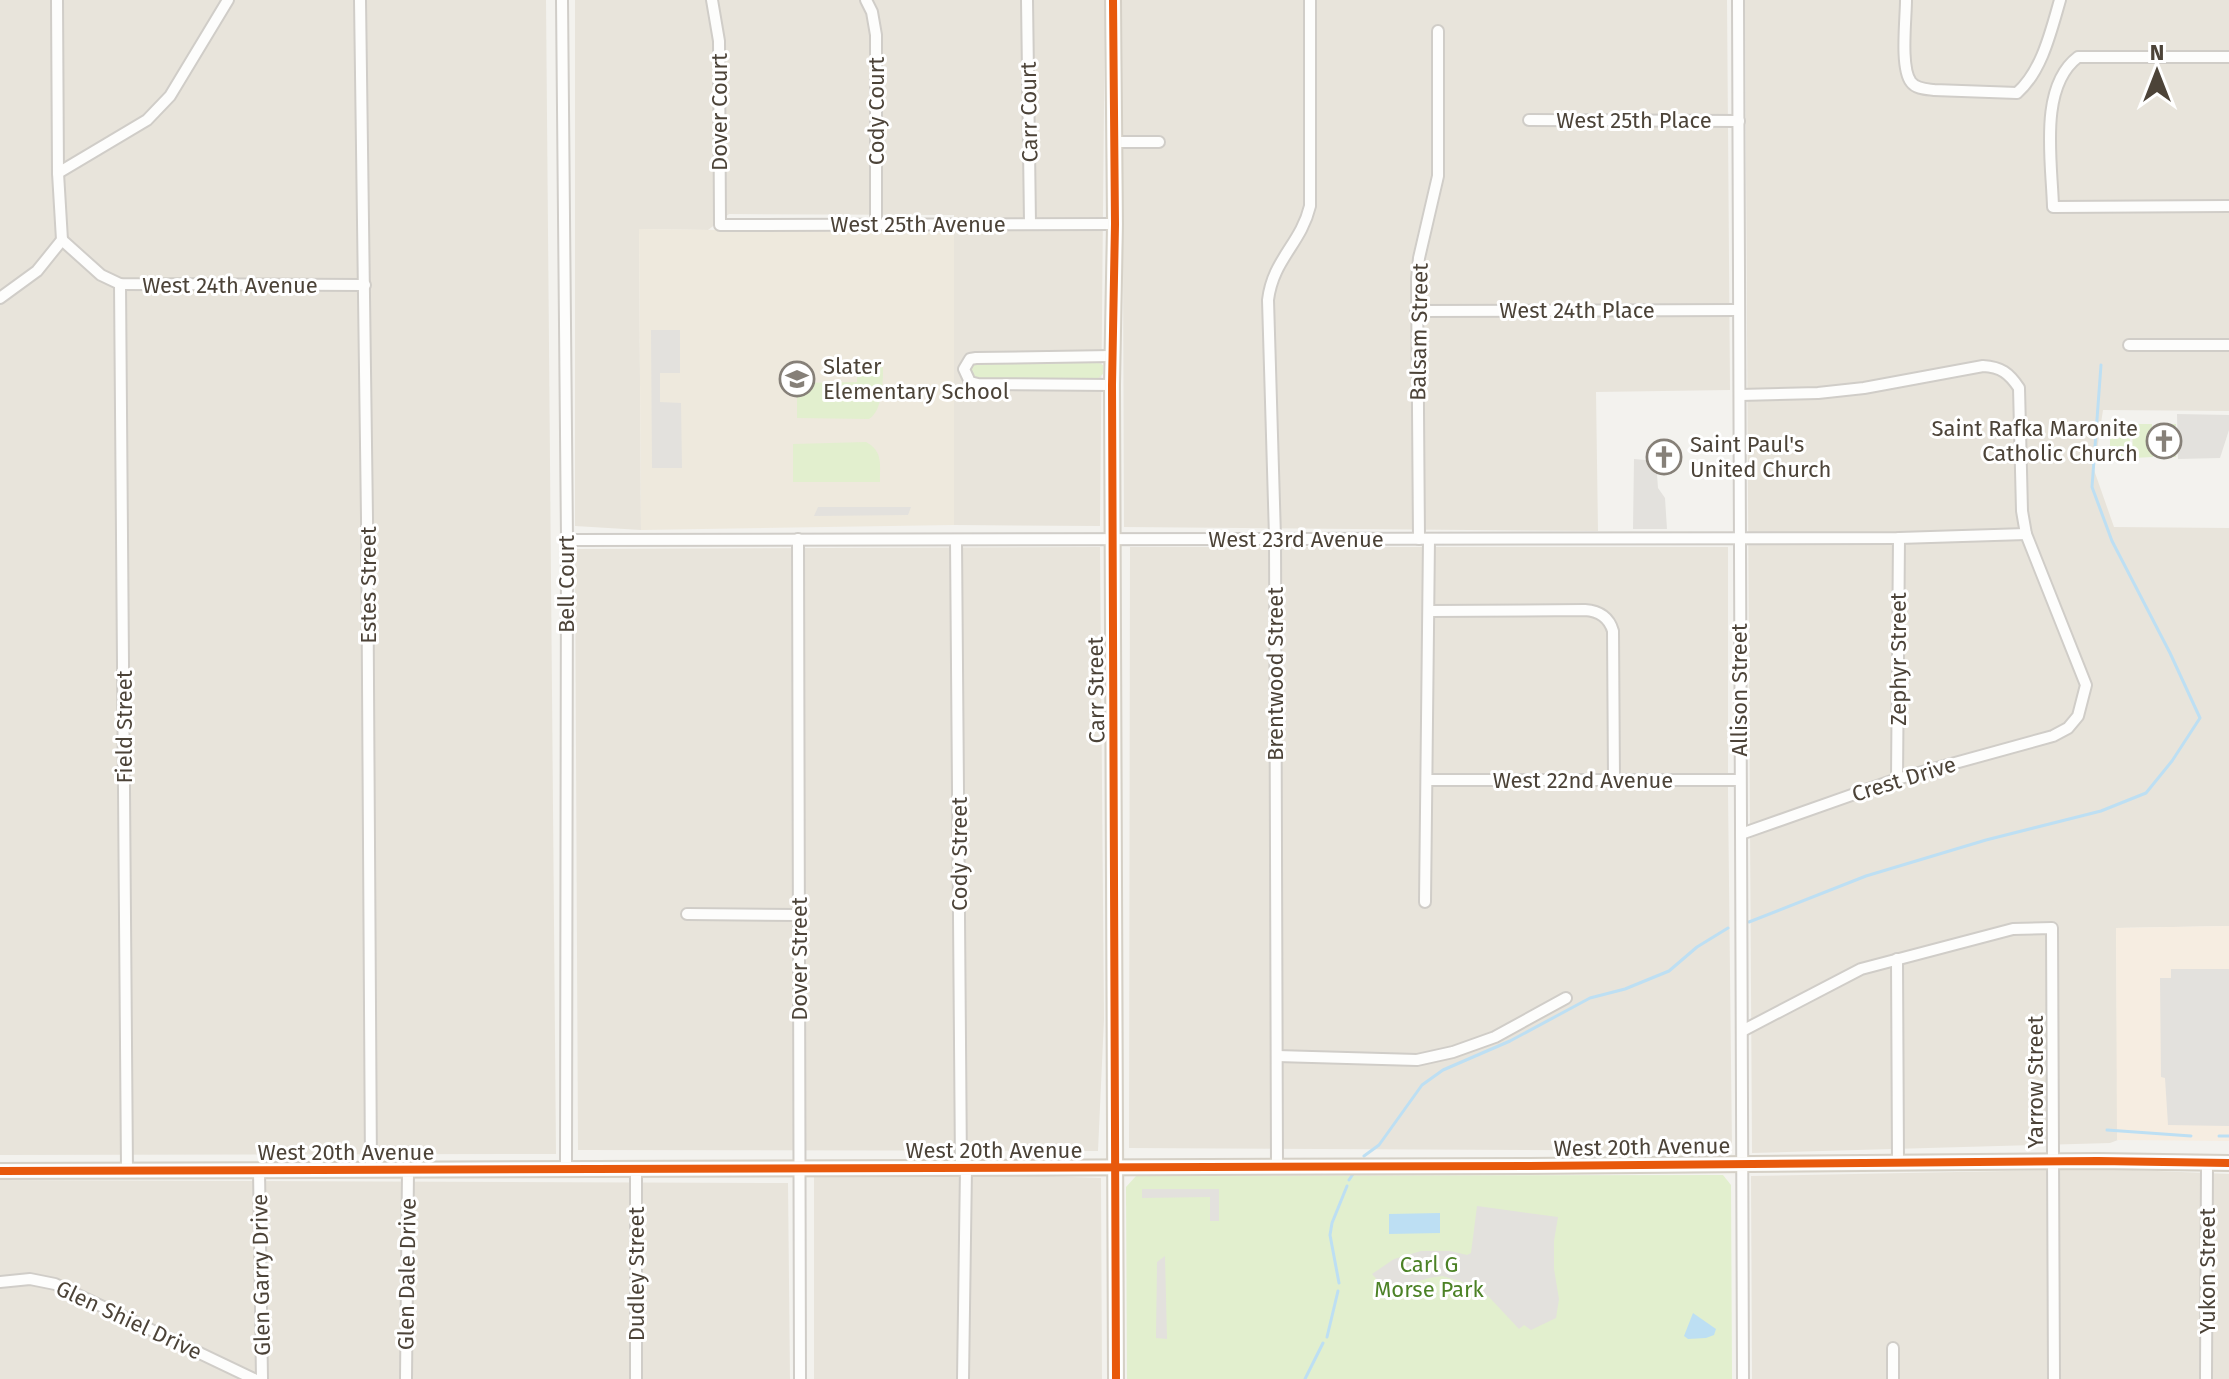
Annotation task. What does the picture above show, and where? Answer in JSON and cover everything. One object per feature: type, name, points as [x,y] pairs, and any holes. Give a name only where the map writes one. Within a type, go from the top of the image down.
[{"type":"street","points":[[0,298],[37,271],[62,240],[58,173],[57,0]]},
{"type":"street","points":[[58,173],[147,120],[170,96],[228,0]]},
{"type":"street","name":"Estes Street","points":[[360,0],[371,1170]]},
{"type":"street","name":"Bell Court","points":[[562,0],[567,540],[566,1169]]},
{"type":"street","name":"Dover Court","points":[[712,0],[719,41],[720,225]]},
{"type":"street","name":"Cody Court","points":[[866,0],[872,12],[876,35],[876,224]]},
{"type":"street","name":"Carr Court","points":[[1027,0],[1030,223]]},
{"type":"street","name":"Carr Street","points":[[1113,0],[1116,1379]]},
{"type":"street","name":"Brentwood Street","points":[[1277,1167],[1275,537],[1268,300],[1273,274],[1306,222],[1310,206],[1310,0]]},
{"type":"street","name":"Allison Street","points":[[1738,0],[1743,1379]]},
{"type":"street","points":[[1906,0],[1905,65],[1911,82],[1921,89],[2017,93],[2030,79],[2047,43],[2060,0]]},
{"type":"street","name":"Balsam Street","points":[[1425,902],[1429,611],[1416,311],[1419,258],[1438,176],[1438,31]]},
{"type":"street","points":[[2229,57],[2078,57],[2066,69],[2053,98],[2053,207],[2229,206]]},
{"type":"street","name":"West 25th Place","points":[[1529,120],[1739,121]]},
{"type":"street","points":[[1115,142],[1159,142]]},
{"type":"street","name":"West 25th Avenue","points":[[720,225],[1115,224]]},
{"type":"street","name":"West 24th Avenue","points":[[62,240],[101,275],[120,284],[365,285]]},
{"type":"street","name":"Field Street","points":[[120,284],[127,1170]]},
{"type":"street","name":"West 24th Place","points":[[1416,311],[1739,310]]},
{"type":"street","points":[[2129,345],[2229,345]]},
{"type":"street","points":[[1112,356],[976,358],[970,359],[964,369],[970,382],[978,384],[1112,385]]},
{"type":"street","points":[[1740,395],[1864,388],[1983,366],[2007,372],[2019,388],[2022,511],[2026,534]]},
{"type":"street","name":"West 23rd Avenue","points":[[567,540],[1899,538],[2026,534]]},
{"type":"street","name":"Crest Drive","points":[[1741,834],[1897,779],[2053,736],[2068,728],[2081,708],[2086,685],[2026,534]]},
{"type":"street","name":"Zephyr Street","points":[[1897,779],[1899,538]]},
{"type":"street","name":"Dover Street","points":[[798,539],[800,1379]]},
{"type":"street","name":"Cody Street","points":[[956,540],[964,1168],[963,1379]]},
{"type":"street","points":[[1429,611],[1595,610],[1610,621],[1613,631],[1614,780]]},
{"type":"street","name":"West 22nd Avenue","points":[[1427,780],[1740,780]]},
{"type":"street","points":[[687,914],[799,915]]},
{"type":"street","name":"Yarrow Street","points":[[1897,959],[2013,929],[2052,928],[2054,1379]]},
{"type":"street","points":[[1742,1031],[1861,969],[1897,959],[1898,1163]]},
{"type":"street","points":[[1277,1056],[1417,1060],[1453,1052],[1495,1037],[1566,998]]},
{"type":"street","name":"Yukon Street","points":[[2206,1379],[2207,1163]]},
{"type":"street","name":"West 20th Avenue","points":[[0,1171],[2229,1163]]},
{"type":"street","name":"Dudley Street","points":[[636,1169],[636,1379]]},
{"type":"street","name":"Glen Garry Drive","points":[[259,1170],[262,1379]]},
{"type":"street","name":"Glen Dale Drive","points":[[406,1379],[408,1170]]},
{"type":"street","name":"Glen Shiel Drive","points":[[0,1282],[30,1279],[55,1284],[254,1379]]},
{"type":"street","points":[[1893,1348],[1893,1379]]},
{"type":"shaded area","points":[[0,0],[546,0],[556,1154],[0,1155]]},
{"type":"shaded area","points":[[575,0],[1105,0],[1100,526],[954,525],[954,215],[729,214],[708,230],[639,229],[641,530],[575,526]]},
{"type":"shaded area","points":[[1122,0],[1727,0],[1730,390],[1596,392],[1598,531],[1124,527]]},
{"type":"shaded area","points":[[1745,0],[2229,0],[2229,411],[2103,410],[2094,470],[2114,527],[2229,528],[2229,926],[2116,928],[2118,1140],[2110,1143],[1752,1153]]},
{"type":"shaded area","name":"Slater Elementary School","points":[[639,229],[954,233],[954,525],[641,530]]},
{"type":"shaded area","points":[[651,330],[680,330],[680,373],[660,373],[660,402],[681,403],[682,468],[652,468]]},
{"type":"shaded area","points":[[2177,414],[2229,415],[2229,430],[2220,458],[2178,459]]},
{"type":"shaded area","points":[[1634,459],[1656,461],[1658,488],[1665,498],[1667,529],[1633,529]]},
{"type":"shaded area","points":[[818,507],[911,507],[908,515],[814,516]]},
{"type":"shaded area","points":[[1100,547],[1104,1019],[1098,1151],[578,1150],[575,549]]},
{"type":"shaded area","points":[[1130,547],[1728,547],[1732,1151],[1129,1148]]},
{"type":"shaded area","points":[[2229,926],[2229,1141],[2117,1140],[2116,928]]},
{"type":"shaded area","points":[[2171,969],[2229,969],[2229,1126],[2168,1125],[2165,1078],[2161,1077],[2160,978],[2171,978]]},
{"type":"shaded area","points":[[814,1168],[1101,1178],[1102,1379],[814,1379]]},
{"type":"shaded area","points":[[2109,1169],[2229,1174],[2229,1379],[1752,1379],[1751,1176]]},
{"type":"shaded area","points":[[0,1180],[788,1183],[790,1379],[0,1379]]},
{"type":"shaded area","points":[[1142,1189],[1219,1189],[1219,1221],[1210,1221],[1210,1197],[1142,1198]]},
{"type":"shaded area","points":[[1477,1206],[1558,1217],[1554,1241],[1554,1269],[1559,1299],[1556,1318],[1531,1330],[1524,1325],[1519,1329],[1489,1297],[1460,1281],[1442,1276],[1429,1278],[1400,1287],[1391,1295],[1372,1274],[1394,1259],[1421,1251],[1471,1253]]},
{"type":"shaded area","points":[[1165,1256],[1167,1339],[1156,1338],[1157,1262]]},
{"type":"green space","points":[[883,362],[880,401],[869,419],[797,418],[797,383],[857,382],[857,363]]},
{"type":"green space","points":[[1096,362],[1103,365],[1103,374],[1098,378],[979,379],[972,378],[969,371],[973,363]]},
{"type":"green space","points":[[2132,424],[2152,424],[2153,457],[2133,458]]},
{"type":"green space","points":[[2156,424],[2176,424],[2176,457],[2156,457]]},
{"type":"green space","points":[[2110,425],[2130,425],[2130,458],[2110,458]]},
{"type":"green space","points":[[866,442],[878,454],[880,482],[793,482],[793,444]]},
{"type":"green space","name":"Carl G Morse Park","points":[[1723,1175],[1731,1185],[1732,1379],[1127,1379],[1126,1187],[1136,1176]]},
{"type":"water","points":[[1440,1213],[1440,1233],[1389,1234],[1389,1214]]},
{"type":"water","points":[[1693,1313],[1716,1329],[1714,1335],[1688,1339],[1684,1336]]},
{"type":"waterway","points":[[1749,922],[1866,876],[1986,840],[2101,811],[2146,793],[2172,761],[2200,718],[2112,541],[2092,487],[2101,365]]},
{"type":"waterway","points":[[1364,1156],[1379,1145],[1422,1085],[1443,1070],[1510,1041],[1590,998],[1625,989],[1669,971],[1697,947],[1728,928]]},
{"type":"waterway","points":[[2107,1130],[2191,1136]]},
{"type":"waterway","points":[[2219,1136],[2229,1136]]},
{"type":"waterway","points":[[1349,1180],[1353,1174]]},
{"type":"waterway","points":[[1339,1283],[1330,1235],[1347,1186]]},
{"type":"waterway","points":[[1327,1337],[1338,1291]]},
{"type":"waterway","points":[[1305,1379],[1323,1343]]},
{"type":"cycle path","points":[[1113,0],[1116,1379]]},
{"type":"cycle path","points":[[0,1171],[2098,1161],[2229,1163]]},
{"type":"place","name":"Slater Elementary School","points":[[797,379]]},
{"type":"place","name":"Saint Rafka Maronite Catholic Church","points":[[2164,441]]},
{"type":"place","name":"Saint Paul's United Church","points":[[1664,457]]}]
